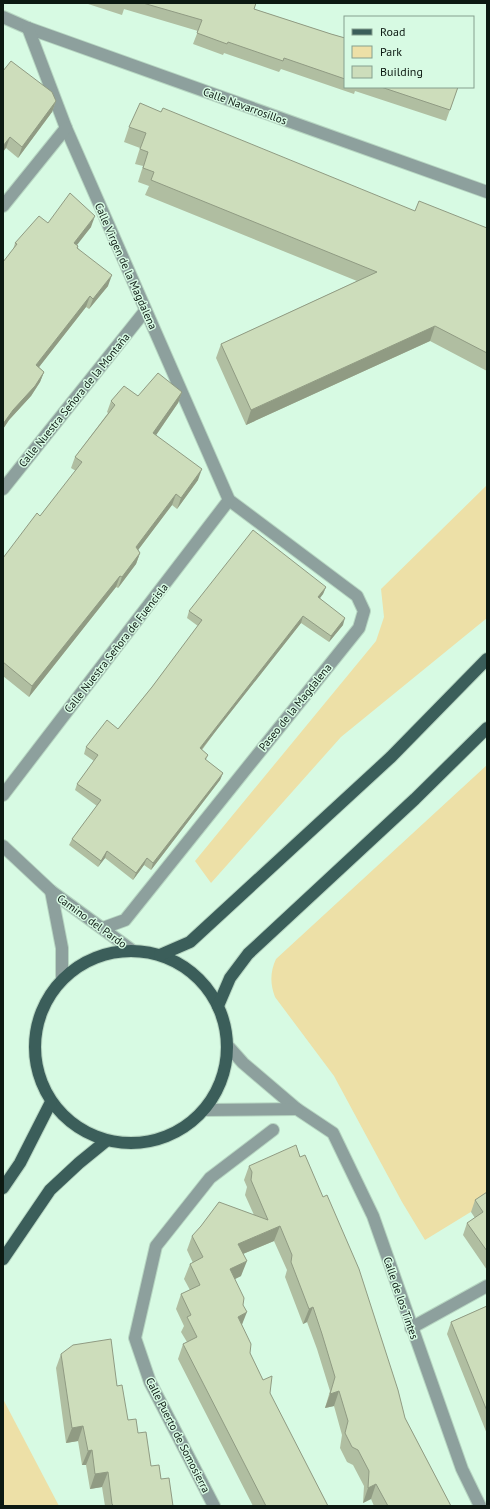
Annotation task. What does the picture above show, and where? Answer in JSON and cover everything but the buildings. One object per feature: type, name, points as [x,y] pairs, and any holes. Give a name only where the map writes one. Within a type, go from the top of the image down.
[{"type":"main road","points":[[160,955],[190,942],[391,757],[487,660]]},
{"type":"main road","points":[[218,1006],[230,978],[248,954],[415,800],[487,728]]},
{"type":"main road","points":[[133,951],[160,955],[178,963],[194,974],[208,989],[218,1006],[225,1024],[227,1045],[225,1068],[217,1090],[205,1110],[184,1128],[160,1140],[134,1144],[106,1141],[85,1133],[66,1120],[51,1102],[37,1071],[34,1038],[43,1006],[62,979],[83,963],[107,954],[133,951]]},
{"type":"main road","points":[[3,1188],[20,1164],[51,1102]]},
{"type":"main road","points":[[3,1259],[50,1190],[79,1163],[106,1141]]},
{"type":"street","name":"Calle Navarrosillos","points":[[3,17],[28,28],[487,192]]},
{"type":"street","name":"Calle Virgen de la Magdalena","points":[[28,28],[66,128],[229,500]]},
{"type":"street","points":[[3,206],[66,128]]},
{"type":"street","name":"Calle Nuestra Señora de la Montaña","points":[[3,489],[145,311]]},
{"type":"street","name":"Calle Nuestra Señora de Fuencisla","points":[[3,795],[229,500]]},
{"type":"street","name":"Paseo de la Magdalena","points":[[103,928],[126,920],[359,628],[364,611],[356,596],[229,500]]},
{"type":"street","name":"Camino del Pardo","points":[[3,846],[51,891],[133,951]]},
{"type":"street","name":"Camino del Pardo","points":[[51,891],[62,948],[62,979]]},
{"type":"street","name":"Calle de los Tintes","points":[[227,1045],[243,1063],[297,1109],[333,1133],[373,1216],[411,1328],[462,1469],[480,1506]]},
{"type":"street","points":[[205,1110],[297,1109]]},
{"type":"street","name":"Calle Puerto de Somosierra","points":[[214,1506],[150,1382],[135,1338],[156,1246],[210,1178],[273,1130]]},
{"type":"street","points":[[411,1328],[487,1286]]},
{"type":"green space","points":[[487,485],[487,618],[341,737],[211,883],[195,861],[376,641],[384,617],[381,589]]},
{"type":"green space","points":[[487,765],[487,1202],[425,1240],[402,1202],[334,1076],[275,997],[272,987],[272,973],[276,959]]},
{"type":"green space","points":[[3,1399],[59,1506],[3,1506]]}]
